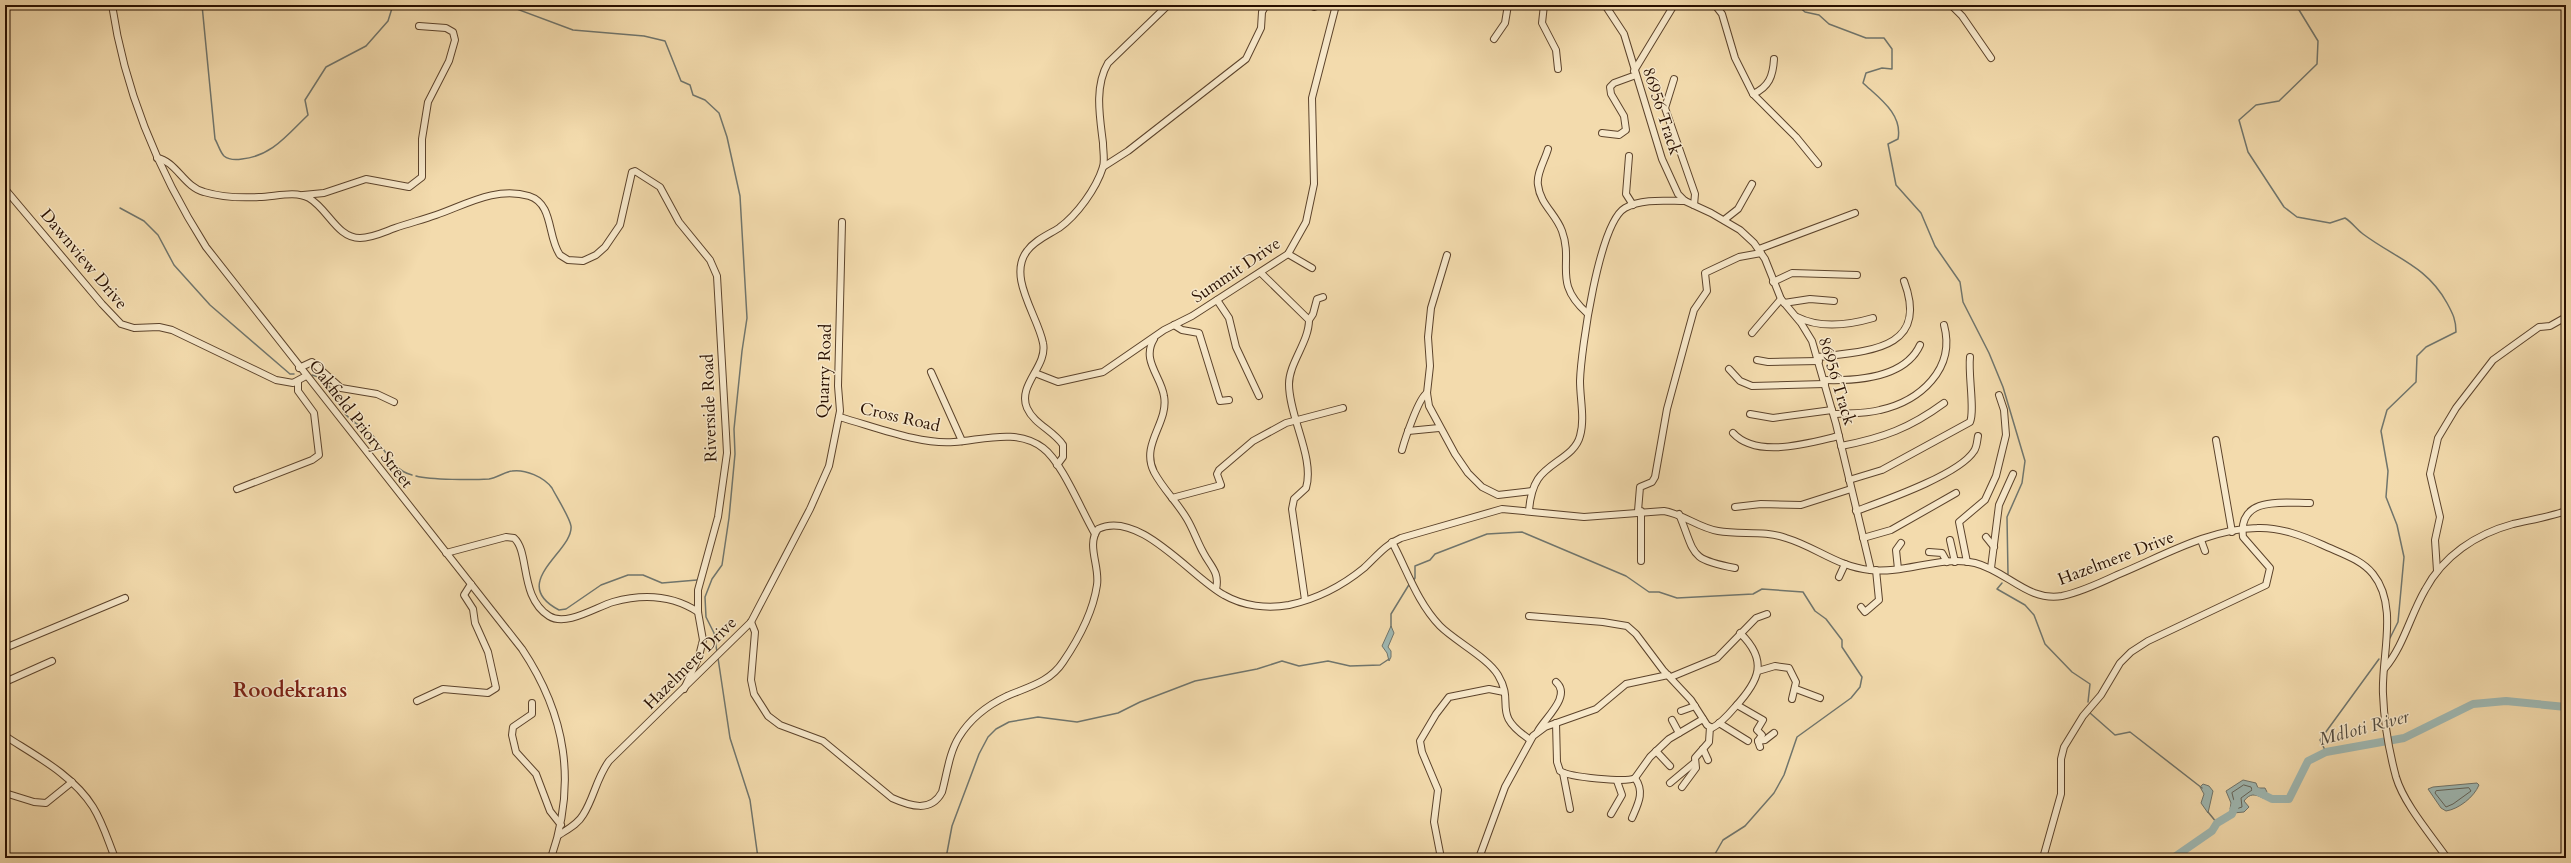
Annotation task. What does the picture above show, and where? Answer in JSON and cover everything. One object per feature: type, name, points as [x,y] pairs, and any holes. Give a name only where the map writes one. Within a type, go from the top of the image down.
[{"type":"street","name":"Oakfield Priory Street","points":[[112,5],[125,70],[157,158],[182,209],[206,247],[299,368],[522,648],[544,683],[560,728],[566,791],[559,834],[551,858]]},
{"type":"street","points":[[1057,465],[1063,457],[1063,445],[1027,408],[1026,393],[1044,352],[1044,345],[1023,284],[1020,268],[1023,257],[1036,242],[1063,225],[1075,213],[1100,176],[1103,166],[1100,92],[1103,71],[1108,63],[1168,5]]},
{"type":"street","points":[[1103,166],[1128,152],[1246,59],[1261,28],[1262,12],[1266,5]]},
{"type":"street","points":[[1310,5],[1314,8],[1320,5]]},
{"type":"street","name":"Summit Drive","points":[[1035,373],[1058,382],[1098,374],[1107,370],[1174,325],[1217,300],[1288,254],[1304,227],[1310,206],[1315,167],[1311,114],[1312,98],[1336,5]]},
{"type":"street","points":[[1494,39],[1505,23],[1508,5]]},
{"type":"street","points":[[1544,5],[1542,23],[1556,50],[1558,69]]},
{"type":"street","name":"86956 Track","points":[[1605,5],[1623,30],[1662,159],[1676,190],[1685,201],[1724,220],[1740,230],[1760,251],[1782,301],[1796,317],[1809,336],[1818,359],[1833,412],[1856,511],[1873,570],[1879,600],[1865,612],[1860,607]]},
{"type":"street","points":[[1602,134],[1619,135],[1626,130],[1624,116],[1611,94],[1610,88],[1614,83],[1635,73],[1674,5]]},
{"type":"street","points":[[1715,5],[1722,14],[1735,58],[1753,94],[1796,137],[1818,164]]},
{"type":"street","points":[[1951,5],[1962,16],[1991,58]]},
{"type":"street","points":[[157,158],[167,161],[179,176],[202,192],[258,198],[301,195],[324,193],[366,179],[409,187],[422,178],[422,139],[428,102],[449,61],[455,40],[453,32],[446,28],[419,26]]},
{"type":"street","points":[[1753,94],[1762,90],[1769,82],[1774,59]]},
{"type":"street","points":[[1674,79],[1665,108],[1695,194],[1694,205]]},
{"type":"street","points":[[1548,149],[1538,179],[1539,190],[1564,236],[1565,274],[1570,290],[1576,301],[1587,313]]},
{"type":"street","points":[[1629,156],[1626,194],[1634,205]]},
{"type":"street","name":"Riverside Road","points":[[301,195],[320,206],[344,232],[361,238],[437,215],[480,197],[524,195],[536,199],[543,206],[558,252],[563,258],[577,261],[596,255],[617,231],[626,203],[631,173],[638,172],[660,187],[679,222],[710,260],[717,276],[727,452],[718,517],[698,590],[698,612],[702,632],[701,648],[684,689]]},
{"type":"street","points":[[1724,220],[1738,209],[1752,184]]},
{"type":"street","name":"Dawnview Drive","points":[[5,189],[102,304],[121,324],[134,328],[159,327],[172,330],[276,380],[286,383],[298,382]]},
{"type":"street","points":[[1528,510],[1532,491],[1542,473],[1574,447],[1580,436],[1580,376],[1587,313],[1602,253],[1613,221],[1621,211],[1634,205],[1685,201]]},
{"type":"street","points":[[1641,561],[1640,486],[1652,482],[1655,477],[1656,460],[1667,409],[1681,364],[1694,310],[1707,291],[1705,273],[1855,212]]},
{"type":"street","name":"Quarry Road","points":[[751,622],[824,481],[829,466],[839,417],[842,222]]},
{"type":"street","points":[[1288,254],[1312,268]]},
{"type":"street","points":[[1447,255],[1431,308],[1428,337],[1430,366],[1427,393],[1429,406],[1439,428],[1468,473],[1482,487],[1498,495],[1532,491]]},
{"type":"street","points":[[1260,273],[1303,312],[1309,320]]},
{"type":"street","points":[[1773,282],[1792,273],[1857,275]]},
{"type":"street","points":[[1758,360],[1768,362],[1818,359],[1876,347],[1903,334],[1910,324],[1911,306],[1904,281]]},
{"type":"street","points":[[1305,600],[1292,509],[1294,499],[1306,488],[1307,466],[1295,420],[1289,379],[1317,299],[1323,297]]},
{"type":"street","points":[[1752,333],[1782,301],[1806,299],[1834,301]]},
{"type":"street","points":[[1217,300],[1229,318],[1236,347],[1259,396]]},
{"type":"street","points":[[1796,317],[1810,323],[1843,325],[1873,318]]},
{"type":"street","points":[[2437,572],[2435,540],[2440,517],[2430,474],[2432,457],[2442,431],[2456,408],[2493,360],[2539,327],[2550,326],[2566,317]]},
{"type":"street","points":[[1174,325],[1190,332],[1199,333],[1220,401],[1229,400]]},
{"type":"street","points":[[1750,414],[1773,418],[1833,412],[1863,413],[1892,407],[1902,403],[1930,384],[1942,364],[1946,341],[1944,326]]},
{"type":"street","points":[[1155,338],[1150,357],[1164,392],[1165,404],[1152,441],[1150,456],[1154,472],[1188,520],[1203,553],[1217,574],[1216,590]]},
{"type":"street","points":[[1729,370],[1740,381],[1752,386],[1851,380],[1890,370],[1911,358],[1920,345]]},
{"type":"street","points":[[1849,480],[1882,470],[1970,422],[1973,411],[1968,378],[1970,357]]},
{"type":"street","points":[[299,368],[312,362],[340,388],[377,394],[394,402]]},
{"type":"street","points":[[931,372],[962,441]]},
{"type":"street","points":[[237,488],[312,460],[319,455],[314,413],[298,391],[298,382],[306,376]]},
{"type":"street","points":[[1402,450],[1408,431],[1417,414],[1420,400],[1427,393]]},
{"type":"street","points":[[1967,562],[1959,522],[1986,500],[1996,476],[2006,435],[2004,410],[1999,395]]},
{"type":"street","points":[[1842,446],[1871,440],[1905,429],[1944,403]]},
{"type":"street","points":[[1172,498],[1221,485],[1218,472],[1246,447],[1286,423],[1343,408]]},
{"type":"street","name":"Cross Road","points":[[839,417],[933,441],[962,441],[987,436],[1023,439],[1044,448],[1057,465],[1095,534]]},
{"type":"street","points":[[1408,431],[1439,428]]},
{"type":"street","points":[[1733,432],[1742,441],[1773,447],[1799,446],[1839,436]]},
{"type":"street","points":[[1856,511],[1911,489],[1960,464],[1974,450],[1978,436]]},
{"type":"street","points":[[2216,440],[2232,532]]},
{"type":"street","points":[[1991,568],[1999,505],[2013,474]]},
{"type":"street","points":[[1735,508],[1761,504],[1801,504],[1851,489]]},
{"type":"street","points":[[1863,538],[1891,530],[1956,493]]},
{"type":"street","points":[[2043,858],[2062,794],[2062,752],[2083,716],[2101,695],[2120,663],[2142,644],[2266,585],[2270,568],[2247,544],[2242,530],[2245,516],[2250,510],[2274,503],[2310,503]]},
{"type":"street","name":"Hazelmere Drive","points":[[559,834],[574,825],[584,813],[596,782],[609,761],[751,622],[755,632],[751,665],[752,687],[759,705],[768,716],[780,724],[823,741],[892,798],[904,804],[925,806],[939,798],[953,749],[970,722],[990,706],[1046,679],[1062,663],[1085,622],[1097,585],[1093,546],[1095,534],[1098,529],[1112,524],[1140,534],[1161,546],[1216,590],[1234,600],[1250,605],[1269,607],[1305,600],[1322,594],[1350,579],[1392,542],[1502,509],[1528,510],[1584,517],[1640,511],[1664,511],[1679,514],[1717,531],[1784,537],[1845,564],[1873,570],[1898,569],[1947,562],[1967,562],[1991,568],[2034,594],[2042,596],[2064,596],[2201,540],[2242,530],[2258,528],[2293,533],[2348,557],[2366,568],[2374,576],[2384,599],[2386,619],[2385,668],[2382,690],[2393,760],[2403,793],[2447,858]]},
{"type":"street","points":[[2385,668],[2394,656],[2421,596],[2437,572],[2458,551],[2480,537],[2511,525],[2566,511]]},
{"type":"street","points":[[1679,514],[1696,556],[1703,561],[1735,568]]},
{"type":"street","points":[[446,553],[506,537],[514,538],[521,550],[524,574],[533,597],[546,615],[554,618],[570,618],[611,602],[634,598],[673,599],[698,612]]},
{"type":"street","points":[[1986,537],[1994,547]]},
{"type":"street","points":[[1950,540],[1955,562]]},
{"type":"street","name":"Hazelmere Drive","points":[[2201,540],[2205,551]]},
{"type":"street","points":[[1392,542],[1411,582],[1428,611],[1441,627],[1496,672],[1504,692],[1508,720],[1515,730],[1529,739]]},
{"type":"street","points":[[1898,569],[1896,550],[1901,543]]},
{"type":"street","points":[[1930,552],[1942,553],[1947,562]]},
{"type":"street","points":[[1839,577],[1845,564]]},
{"type":"street","points":[[417,701],[443,689],[488,693],[496,688],[488,652],[475,624],[473,609],[464,595],[471,584]]},
{"type":"street","points":[[5,648],[125,598]]},
{"type":"street","points":[[1538,731],[1596,709],[1626,684],[1670,676],[1717,658],[1756,618],[1767,614]]},
{"type":"street","points":[[1529,616],[1603,622],[1627,626],[1636,634],[1695,706],[1710,727],[1709,742],[1695,760],[1670,782]]},
{"type":"street","points":[[1710,727],[1719,723],[1754,686],[1758,671],[1756,654],[1740,633]]},
{"type":"street","points":[[5,682],[52,661]]},
{"type":"street","points":[[1758,671],[1770,667],[1786,666],[1794,676],[1796,689],[1792,699]]},
{"type":"street","points":[[1479,858],[1505,787],[1529,739],[1538,731],[1562,697],[1562,689],[1556,682]]},
{"type":"street","points":[[1441,858],[1434,822],[1438,790],[1422,752],[1421,738],[1449,697],[1490,689],[1504,692]]},
{"type":"street","points":[[1796,689],[1820,698]]},
{"type":"street","points":[[532,703],[532,714],[513,727],[513,740],[520,758],[536,774],[550,811],[561,825]]},
{"type":"street","points":[[1737,705],[1763,720],[1757,730],[1762,735],[1759,744],[1774,733]]},
{"type":"street","points":[[1681,711],[1695,706]]},
{"type":"street","points":[[1563,773],[1617,781],[1635,778],[1656,751],[1679,733],[1703,719]]},
{"type":"street","points":[[1672,720],[1679,733]]},
{"type":"street","points":[[1556,723],[1557,766],[1563,773],[1570,809]]},
{"type":"street","points":[[1719,723],[1748,741]]},
{"type":"street","points":[[5,736],[72,782],[84,794],[98,815],[115,858]]},
{"type":"street","points":[[1703,749],[1708,760]]},
{"type":"street","points":[[1656,751],[1670,766]]},
{"type":"street","points":[[1687,764],[1695,760]]},
{"type":"street","points":[[1682,787],[1697,765],[1695,760]]},
{"type":"street","points":[[1632,818],[1640,795],[1640,786],[1635,778]]},
{"type":"street","points":[[1611,814],[1622,795],[1617,781]]},
{"type":"street","points":[[5,793],[34,802],[46,803],[72,782]]},
{"type":"water","points":[[1391,626],[1394,633],[1388,647],[1391,651],[1389,661],[1387,653],[1382,646]]},
{"type":"water","points":[[2243,780],[2256,783],[2258,788],[2265,788],[2267,792],[2263,798],[2251,795],[2244,801],[2249,807],[2244,812],[2233,813],[2230,809],[2231,803],[2226,791]]},
{"type":"water","points":[[2477,783],[2479,785],[2477,789],[2466,802],[2456,808],[2446,811],[2441,808],[2428,789],[2433,787]]},
{"type":"water","points":[[2203,784],[2209,786],[2213,791],[2208,813],[2201,803],[2204,794],[2200,787]]},
{"type":"waterway","points":[[202,5],[215,139],[224,156],[235,160],[262,154],[271,149],[293,130],[308,115],[305,100],[326,67],[366,46],[388,21],[393,5]]},
{"type":"waterway","points":[[506,5],[573,30],[644,36],[665,41],[681,81],[690,85],[693,95],[705,100],[719,113],[727,137],[740,196],[747,318],[734,429],[735,454],[729,518],[722,565],[712,579],[705,597],[706,617],[714,633],[717,652]]},
{"type":"waterway","points":[[1797,5],[1805,12],[1819,15],[1829,24],[1866,38],[1884,38],[1892,49],[1892,69],[1882,68],[1866,73],[1863,83],[1888,107],[1897,122],[1899,130],[1898,139],[1888,144],[1896,185],[1921,213],[1935,246],[1960,282],[1963,302],[1989,353],[2003,387],[2025,461],[2022,483],[2007,517],[2008,574]]},
{"type":"waterway","points":[[2296,5],[2318,41],[2317,64],[2279,101],[2256,105],[2239,120],[2248,152],[2284,207],[2297,217],[2330,223],[2345,218],[2363,234],[2410,264],[2430,280],[2439,290],[2455,320],[2456,332],[2426,347],[2417,356],[2416,382],[2387,410],[2381,431],[2388,471],[2386,497],[2397,525],[2404,557],[2398,622],[2390,638]]},
{"type":"waterway","points":[[120,208],[144,221],[158,235],[174,265],[210,305],[290,374],[294,374]]},
{"type":"waterway","points":[[312,375],[318,377],[327,384],[346,415],[375,437],[393,463],[404,472],[412,475]]},
{"type":"waterway","points":[[416,476],[463,480],[489,479],[509,472],[523,471],[539,477],[549,484],[563,507],[571,526],[569,536],[541,578],[539,589],[545,600],[559,610],[566,609],[601,585],[628,575],[643,575],[662,583],[697,580]]},
{"type":"waterway","points":[[1413,581],[1415,578],[1415,566],[1430,560],[1435,554],[1487,534],[1522,532],[1626,576],[1649,592],[1659,592],[1677,598],[1753,594],[1762,589],[1803,592],[1815,611],[1826,619],[1842,640],[1842,647],[1862,677],[1860,687],[1851,698],[1797,737],[1784,775],[1774,793],[1745,826],[1723,840],[1715,854],[1706,858]]},
{"type":"waterway","points":[[1391,627],[1391,614],[1410,583]]},
{"type":"waterway","points":[[2002,583],[1997,589],[2025,605],[2034,615],[2045,644],[2072,672],[2090,684],[2088,702]]},
{"type":"waterway","points":[[718,658],[730,738],[750,800],[758,858]]},
{"type":"waterway","points":[[946,858],[952,826],[979,754],[988,737],[996,729],[1009,722],[1038,717],[1077,722],[1118,713],[1140,702],[1195,681],[1257,669],[1282,661],[1299,666],[1328,661],[1350,666],[1380,665],[1389,659]]},
{"type":"waterway","points":[[2326,752],[2320,740],[2379,659]]},
{"type":"waterway","name":"Mdloti River","points":[[2256,791],[2272,799],[2289,799],[2308,761],[2326,752],[2404,738],[2473,704],[2506,701],[2566,707]]},
{"type":"waterway","points":[[2090,713],[2115,735],[2130,732],[2202,788]]},
{"type":"waterway","name":"Mdloti River","points":[[2173,858],[2212,831],[2217,823],[2232,814],[2236,803]]},
{"type":"waterway","points":[[2208,812],[2217,823]]},
{"type":"waterway","points":[[5,857],[13,858]]},
{"type":"district","name":"Roodekrans","points":[[290,690]]}]
